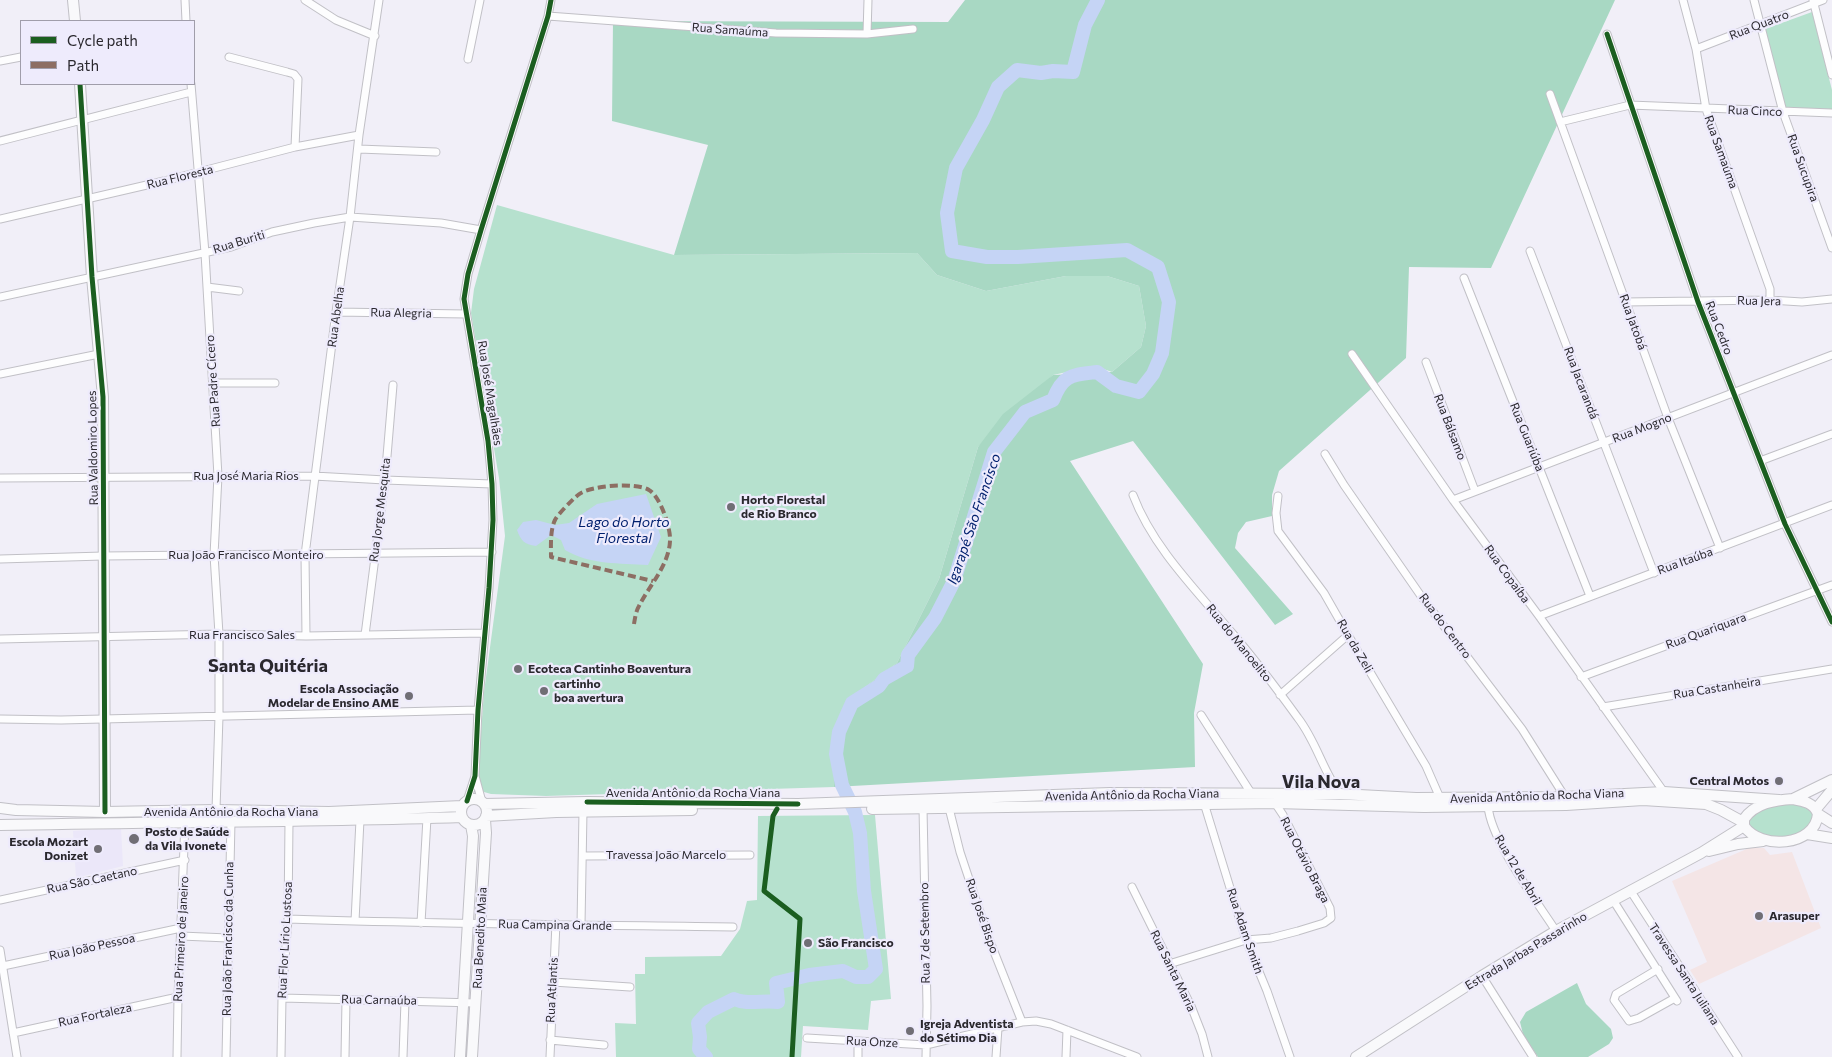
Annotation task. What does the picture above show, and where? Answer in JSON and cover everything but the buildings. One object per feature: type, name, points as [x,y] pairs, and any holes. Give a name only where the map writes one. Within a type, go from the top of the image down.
[{"type":"main road","points":[[73,0],[75,20]]},
{"type":"main road","name":"Rua Valdomiro Lopes","points":[[80,85],[92,277],[103,397],[105,812]]},
{"type":"main road","points":[[1793,799],[1832,780]]},
{"type":"main road","points":[[1832,790],[1817,812],[1816,824],[1807,834],[1796,839],[1765,841],[1756,837],[1744,824],[1746,816],[1754,808],[1779,800],[1793,799],[1808,803],[1817,812],[1832,823]]},
{"type":"main road","name":"Avenida Antônio da Rocha Viana","points":[[485,818],[582,811],[858,806],[1110,794],[1340,794],[1440,798],[1566,797],[1664,792],[1779,800]]},
{"type":"main road","points":[[475,799],[483,803],[486,808],[485,818],[481,824],[471,825],[467,823],[462,817],[465,803],[475,799]]},
{"type":"main road","name":"Avenida Antônio da Rocha Viana","points":[[858,806],[949,808],[1275,803],[1424,807],[1582,805],[1643,800],[1706,804],[1721,810],[1744,824]]},
{"type":"main road","name":"Avenida Antônio da Rocha Viana","points":[[483,803],[587,802],[798,807]]},
{"type":"main road","name":"Avenida Antônio da Rocha Viana","points":[[0,808],[105,812],[216,810],[329,812],[465,803]]},
{"type":"main road","name":"Avenida Antônio da Rocha Viana","points":[[0,825],[185,821],[289,822],[462,817]]},
{"type":"main road","name":"Rua Benedito Maia","points":[[472,1057],[482,924],[485,818]]},
{"type":"main road","name":"Estrada Jarbas Passarinho","points":[[1356,1057],[1556,931],[1630,890],[1701,854],[1744,824]]},
{"type":"main road","name":"Rua Benedito Maia","points":[[460,1057],[473,836],[471,825]]},
{"type":"main road","points":[[1807,834],[1832,838]]},
{"type":"main road","name":"Estrada Jarbas Passarinho","points":[[1701,854],[1738,844],[1765,841]]},
{"type":"street","points":[[185,0],[186,20]]},
{"type":"street","points":[[305,0],[336,20],[375,36]]},
{"type":"street","name":"Rua Abelha","points":[[306,636],[305,554],[379,0]]},
{"type":"street","points":[[468,59],[480,0]]},
{"type":"street","name":"Rua José Magalhães","points":[[465,803],[475,776],[478,710],[492,552],[493,520],[488,441],[464,299],[481,230],[548,16],[551,0]]},
{"type":"street","points":[[867,34],[868,0]]},
{"type":"street","name":"Rua Samaúma","points":[[1683,0],[1696,49],[1706,109],[1770,289],[1770,300]]},
{"type":"street","name":"Rua Sucupira","points":[[1754,0],[1783,112],[1832,248]]},
{"type":"street","name":"Rua Quatro","points":[[1696,49],[1813,2],[1823,0]]},
{"type":"street","points":[[1813,2],[1832,75]]},
{"type":"street","name":"Rua Samaúma","points":[[548,16],[776,33],[867,34],[913,29]]},
{"type":"street","name":"Rua Cedro","points":[[1607,34],[1698,302],[1784,524],[1832,622]]},
{"type":"street","points":[[0,61],[20,57]]},
{"type":"street","points":[[229,57],[294,74],[298,79],[295,147]]},
{"type":"street","name":"Rua Padre Cícero","points":[[191,85],[205,253],[218,476],[214,555],[219,634],[216,810]]},
{"type":"street","points":[[0,141],[191,92]]},
{"type":"street","name":"Rua Jatobá","points":[[1550,94],[1668,418],[1720,548]]},
{"type":"street","name":"Rua Cinco","points":[[1560,122],[1630,105],[1832,113]]},
{"type":"street","name":"Rua Floresta","points":[[0,218],[87,199],[295,147],[360,135]]},
{"type":"street","points":[[359,149],[436,152]]},
{"type":"street","name":"Rua Buriti","points":[[0,297],[205,253],[231,247],[272,232],[350,217],[441,223],[481,230]]},
{"type":"street","name":"Rua Jacarandá","points":[[1530,251],[1654,573]]},
{"type":"street","name":"Rua Guariúba","points":[[1464,278],[1590,596]]},
{"type":"street","points":[[207,287],[239,291]]},
{"type":"street","name":"Rua Jera","points":[[1625,302],[1770,300],[1802,302],[1832,299]]},
{"type":"street","name":"Rua Alegria","points":[[336,312],[466,314]]},
{"type":"street","points":[[0,374],[99,354]]},
{"type":"street","name":"Rua Copaíba","points":[[1352,354],[1453,500],[1539,616],[1664,792]]},
{"type":"street","name":"Rua Mogno","points":[[1453,500],[1832,355]]},
{"type":"street","name":"Rua Bálsamo","points":[[1426,362],[1475,491]]},
{"type":"street","points":[[213,383],[275,383]]},
{"type":"street","name":"Rua Jorge Mesquita","points":[[365,635],[385,480],[393,385]]},
{"type":"street","points":[[1760,462],[1832,434]]},
{"type":"street","name":"Rua do Centro","points":[[1325,454],[1344,486],[1417,589],[1522,729],[1566,797]]},
{"type":"street","name":"Rua José Maria Rios","points":[[0,478],[314,476],[492,484]]},
{"type":"street","name":"Rua do Manoelito","points":[[1134,495],[1140,512],[1160,544],[1201,598],[1258,664],[1300,720],[1340,794]]},
{"type":"street","name":"Rua da Zeli","points":[[1278,496],[1276,513],[1278,531],[1324,593],[1426,766],[1440,798]]},
{"type":"street","name":"Rua Itaúba","points":[[1539,616],[1832,505]]},
{"type":"street","name":"Rua João Francisco Monteiro","points":[[0,559],[103,556],[492,552]]},
{"type":"street","name":"Rua Quariquara","points":[[1581,677],[1832,584]]},
{"type":"street","name":"Rua Francisco Sales","points":[[0,639],[219,634],[306,636],[485,633]]},
{"type":"street","points":[[1280,695],[1348,635]]},
{"type":"street","name":"Rua Castanheira","points":[[1602,706],[1832,669]]},
{"type":"street","points":[[0,719],[106,719],[478,710]]},
{"type":"street","points":[[1201,715],[1251,793]]},
{"type":"street","name":"Rua José Magalhães","points":[[475,776],[483,803]]},
{"type":"street","name":"Rua Adam Smith","points":[[1204,803],[1246,940],[1267,991],[1290,1057]]},
{"type":"street","name":"Rua Otávio Braga","points":[[1246,940],[1271,938],[1324,923],[1331,918],[1330,908],[1283,815],[1275,803]]},
{"type":"street","name":"Rua 12 de Abril","points":[[1488,806],[1490,821],[1502,846],[1556,931]]},
{"type":"street","name":"Rua 7 de Setembro","points":[[923,808],[927,1006],[926,1057]]},
{"type":"street","name":"Rua José Bispo","points":[[949,808],[960,852],[989,939],[1022,1022]]},
{"type":"street","points":[[581,924],[582,811]]},
{"type":"street","points":[[421,923],[427,818]]},
{"type":"street","points":[[355,921],[360,820]]},
{"type":"street","name":"Rua Primeiro de Janeiro","points":[[177,1057],[185,821]]},
{"type":"street","name":"Rua João Francisco da Cunha","points":[[226,1057],[231,821]]},
{"type":"street","name":"Rua Flor Lírio Lustosa","points":[[281,1057],[282,998],[288,919],[289,822]]},
{"type":"street","name":"Travessa João Marcelo","points":[[583,856],[750,855]]},
{"type":"street","name":"Rua São Caetano","points":[[0,900],[185,860]]},
{"type":"street","name":"Rua Santa Maria","points":[[1132,887],[1194,1013],[1208,1057]]},
{"type":"street","name":"Travessa Santa Juliana","points":[[1630,890],[1738,1057]]},
{"type":"street","points":[[1613,900],[1658,969],[1677,1000],[1629,1021],[1614,1000],[1616,994],[1658,969]]},
{"type":"street","name":"Rua Campina Grande","points":[[288,919],[421,923],[556,923],[733,927]]},
{"type":"street","name":"Rua Atlantis","points":[[550,1057],[556,923]]},
{"type":"street","name":"Rua João Pessoa","points":[[3,966],[181,932],[228,938]]},
{"type":"street","points":[[1169,964],[1246,940]]},
{"type":"street","points":[[0,950],[17,1057]]},
{"type":"street","points":[[1482,976],[1533,1057]]},
{"type":"street","points":[[553,982],[630,987]]},
{"type":"street","name":"Rua Fortaleza","points":[[13,1033],[178,997]]},
{"type":"street","name":"Rua Carnaúba","points":[[282,998],[476,1003]]},
{"type":"street","points":[[345,1057],[346,1000]]},
{"type":"street","points":[[403,1057],[405,1001]]},
{"type":"street","name":"Rua Onze","points":[[807,1038],[926,1045],[1022,1022],[1036,1021],[1067,1030],[1132,1056]]},
{"type":"street","points":[[996,1057],[998,1028]]},
{"type":"street","points":[[1066,1057],[1067,1030]]},
{"type":"street","points":[[550,1040],[604,1045]]},
{"type":"street","points":[[858,1041],[858,1057]]},
{"type":"shaded area","name":"Escola Mozart Donizet","points":[[121,828],[123,866],[76,878],[73,831]]},
{"type":"shaded area","points":[[1749,848],[1764,848],[1770,855],[1792,852],[1821,928],[1699,984],[1690,970],[1707,962],[1672,881]]},
{"type":"green space","points":[[965,0],[1615,0],[1491,268],[1409,267],[1406,358],[1279,471],[1272,495],[1272,516],[1246,522],[1238,533],[1235,548],[1293,614],[1275,625],[1133,441],[1070,461],[1203,664],[1194,713],[1195,767],[834,787],[834,732],[848,700],[897,663],[939,579],[978,447],[1003,414],[1053,375],[1112,372],[1141,347],[1146,326],[1139,286],[1107,276],[1066,276],[986,291],[937,275],[917,253],[674,255],[708,145],[612,121],[613,21],[948,22]]},
{"type":"green space","points":[[1812,12],[1832,90],[1832,109],[1785,108],[1765,29]]},
{"type":"green space","name":"Horto Florestal de Rio Branco","points":[[497,205],[674,255],[917,253],[937,275],[986,291],[1066,276],[1107,276],[1139,286],[1146,326],[1141,347],[1112,372],[1095,366],[1053,375],[978,447],[939,579],[897,663],[848,700],[834,732],[834,787],[546,796],[491,794],[484,792],[477,786],[484,692],[505,536],[499,478],[471,313],[474,289]]},
{"type":"green space","points":[[1793,803],[1810,810],[1814,815],[1809,826],[1801,832],[1784,837],[1771,837],[1760,834],[1748,824],[1751,818],[1760,810]]},
{"type":"green space","name":"São Francisco","points":[[875,815],[891,999],[871,1001],[868,1030],[803,1026],[801,1057],[616,1057],[615,1023],[636,1024],[635,974],[645,974],[645,957],[721,956],[740,929],[747,901],[757,900],[758,816]]},
{"type":"green space","points":[[1577,983],[1586,1004],[1611,1029],[1613,1038],[1609,1044],[1588,1057],[1538,1057],[1523,1034],[1520,1022],[1526,1012]]},
{"type":"water","name":"Lago do Horto Florestal","points":[[646,494],[661,537],[648,565],[595,561],[575,555],[565,550],[561,540],[551,535],[536,546],[532,545],[526,543],[520,537],[517,530],[523,522],[536,520],[555,525],[569,523],[597,504]]},
{"type":"waterway","name":"Igarapé São Francisco","points":[[706,1057],[699,1049],[698,1023],[708,1012],[734,999],[744,1002],[778,1002],[776,983],[809,975],[843,971],[856,977],[868,977],[876,969],[864,891],[860,833],[855,812],[842,785],[836,754],[839,732],[852,703],[879,686],[884,679],[907,666],[908,655],[935,618],[954,581],[994,452],[1025,412],[1053,400],[1061,385],[1069,377],[1075,375],[1097,372],[1116,386],[1139,392],[1153,374],[1162,353],[1169,302],[1158,267],[1127,250],[1018,257],[987,257],[952,251],[947,213],[956,168],[983,120],[998,87],[1017,70],[1041,73],[1053,71],[1073,72],[1085,25],[1098,0]]},
{"type":"marked path","points":[[634,624],[638,608],[658,575],[669,550],[669,528],[661,505],[653,493],[643,488],[624,485],[592,489],[578,495],[556,518],[553,524],[551,557],[653,581]]},
{"type":"cycle path","points":[[467,801],[475,776],[478,710],[493,520],[488,441],[464,299],[468,274],[548,16],[551,0]]},
{"type":"cycle path","points":[[1607,34],[1698,302],[1785,524],[1832,622]]},
{"type":"cycle path","points":[[80,85],[92,277],[103,397],[105,812]]},
{"type":"cycle path","points":[[587,802],[798,804]]},
{"type":"cycle path","points":[[777,809],[773,816],[764,891],[800,919],[792,1057]]},
{"type":"place","name":"Horto Florestal de Rio Branco","points":[[731,507]]},
{"type":"place","name":"Ecoteca Cantinho Boaventura","points":[[518,669]]},
{"type":"place","name":"cartinho boa avertura","points":[[544,691]]},
{"type":"place","name":"Escola Associação Modelar de Ensino AME","points":[[409,696]]},
{"type":"place","name":"Central Motos","points":[[1779,781]]},
{"type":"place","name":"Posto de Saúde da Vila Ivonete","points":[[134,839]]},
{"type":"place","name":"Escola Mozart Donizet","points":[[98,849]]},
{"type":"place","name":"Arasuper","points":[[1759,916]]},
{"type":"place","name":"São Francisco","points":[[808,943]]},
{"type":"place","name":"Igreja Adventista do Sétimo Dia","points":[[910,1031]]},
{"type":"district","name":"Santa Quitéria","points":[[268,666]]},
{"type":"district","name":"Vila Nova","points":[[1321,782]]}]
